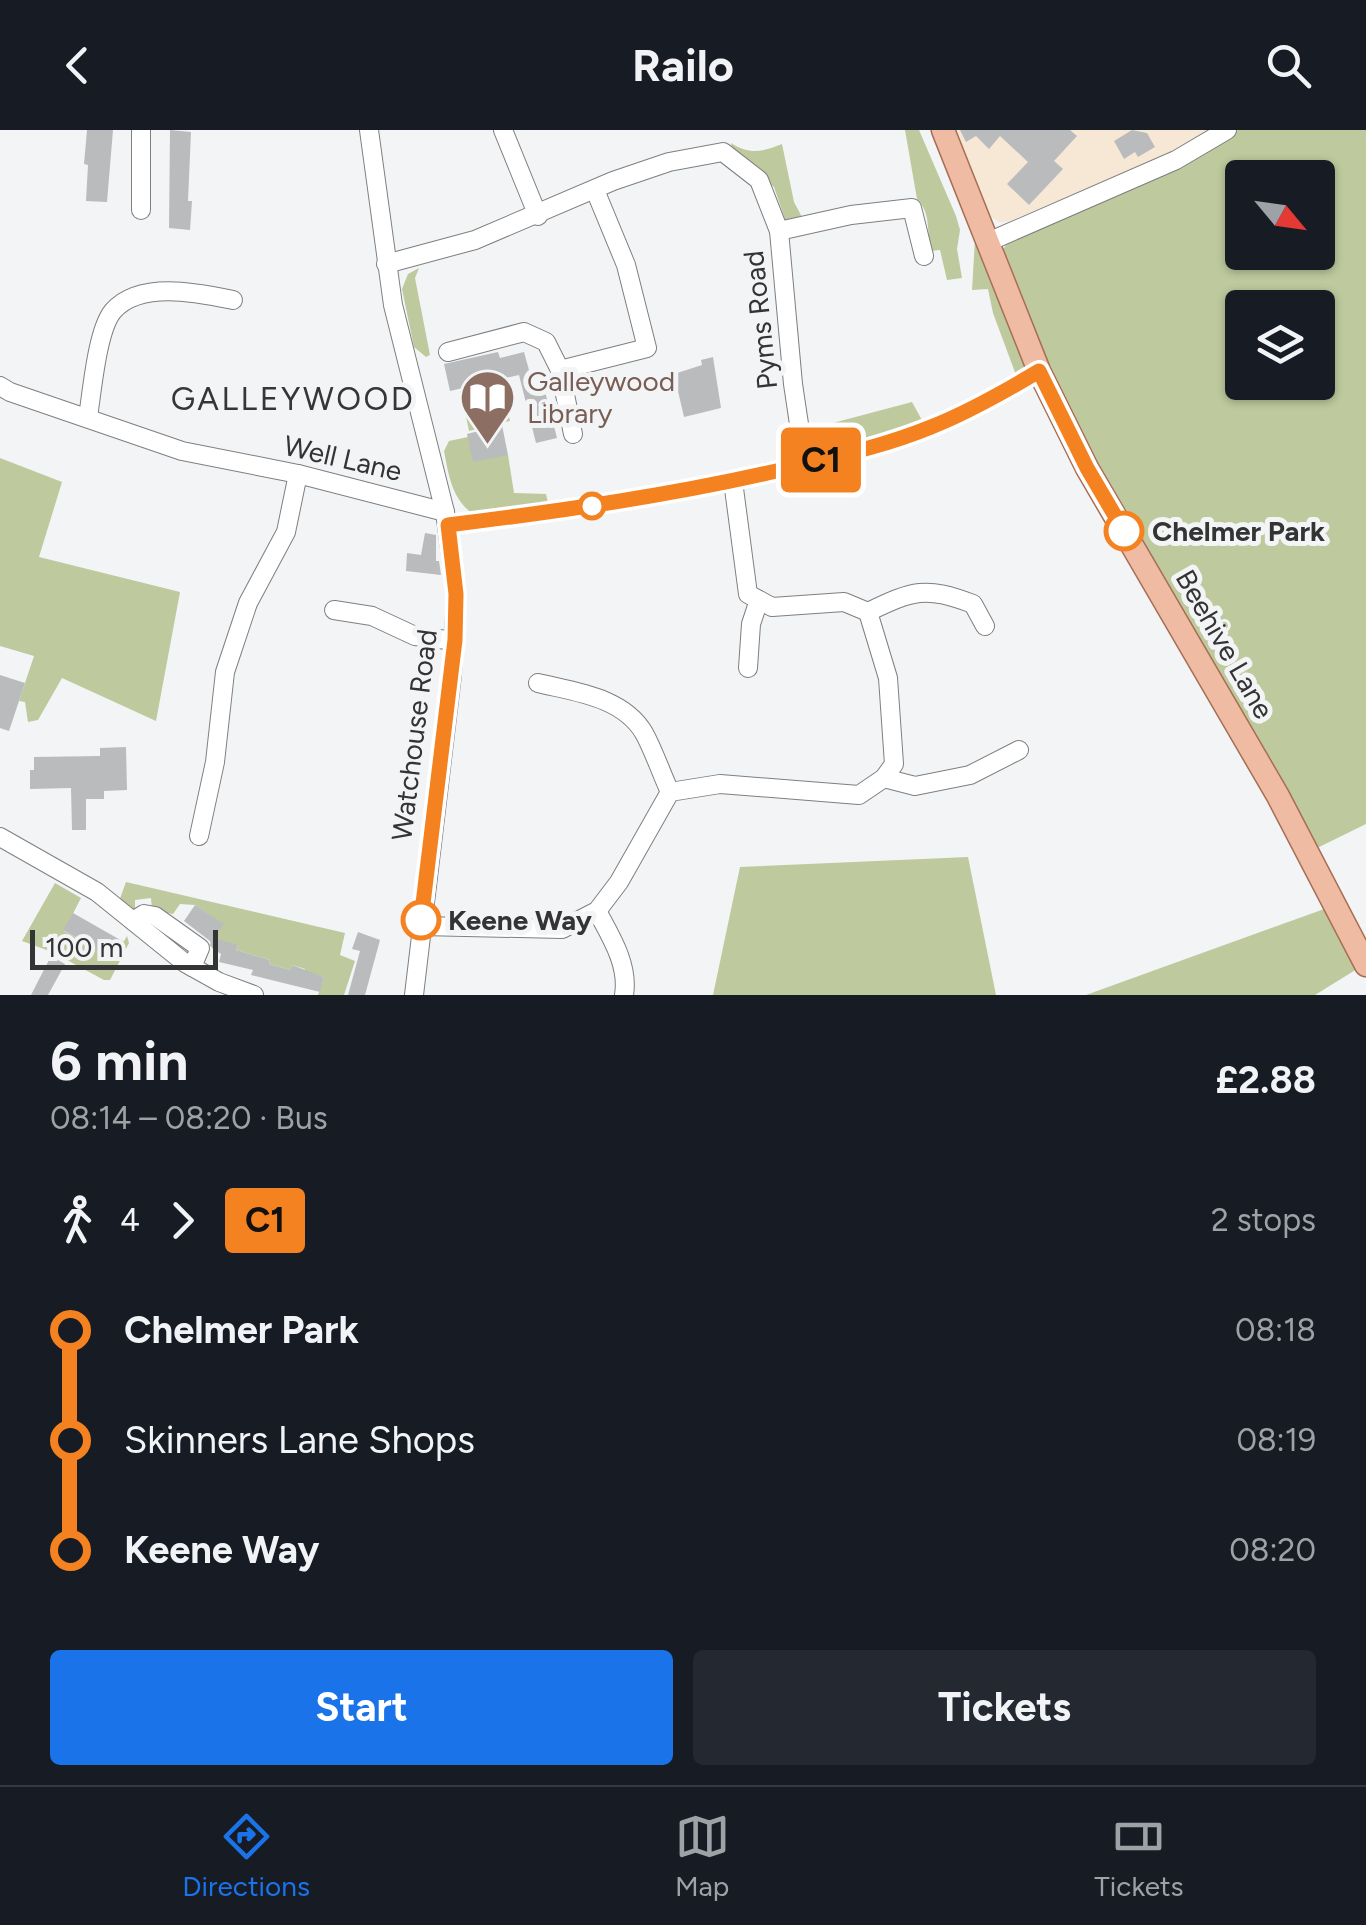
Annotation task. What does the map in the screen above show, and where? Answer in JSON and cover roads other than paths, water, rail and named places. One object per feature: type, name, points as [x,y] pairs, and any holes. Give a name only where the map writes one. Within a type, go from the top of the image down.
[{"type":"main road","name":"Beehive Lane","points":[[942,130],[1039,371],[1087,468],[1278,796],[1366,964]]},
{"type":"street","points":[[141,130],[142,210]]},
{"type":"street","name":"Watchouse Road","points":[[369,130],[386,264],[408,370],[447,518],[456,594],[455,640],[414,995]]},
{"type":"street","points":[[503,130],[538,216]]},
{"type":"street","points":[[386,264],[475,240],[669,162],[723,152],[722,130]]},
{"type":"street","points":[[988,242],[1176,160],[1226,130]]},
{"type":"street","name":"Pyms Road","points":[[723,152],[758,180],[779,231],[793,384],[805,464]]},
{"type":"street","points":[[560,370],[646,348],[626,265],[594,190]]},
{"type":"street","name":"Pyms Road","points":[[779,231],[851,215],[912,208],[924,256]]},
{"type":"street","points":[[88,417],[98,350],[113,311],[142,294],[185,290],[233,300]]},
{"type":"street","points":[[448,352],[524,332],[546,342],[560,370],[572,434]]},
{"type":"street","points":[[447,518],[560,512],[805,464],[931,427],[990,400],[1039,371]]},
{"type":"street","name":"Well Lane","points":[[0,386],[182,451],[298,474],[447,518]]},
{"type":"street","points":[[199,836],[214,770],[225,672],[248,603],[286,532],[298,474]]},
{"type":"street","points":[[732,481],[748,594],[772,607],[844,602],[868,612],[906,594],[939,591],[973,604],[985,626]]},
{"type":"street","points":[[748,668],[751,624],[759,600]]},
{"type":"street","points":[[334,610],[372,616],[414,636],[455,640]]},
{"type":"street","points":[[670,792],[720,784],[859,795],[884,778],[894,764],[888,678],[868,612]]},
{"type":"street","points":[[538,683],[603,700],[630,715],[644,734],[670,792]]},
{"type":"street","points":[[884,778],[916,786],[970,775],[1019,750]]},
{"type":"street","points":[[421,926],[562,929],[597,911],[670,792]]},
{"type":"street","points":[[0,837],[98,892],[192,967],[254,995]]},
{"type":"street","points":[[597,911],[627,979],[624,995]]},
{"type":"place","name":"Galleywood Library","points":[[488,446]]},
{"type":"place","name":"Chelmer Park","points":[[1124,531]]},
{"type":"place","name":"Keene Way","points":[[421,920]]},
{"type":"district","name":"GALLEYWOOD","points":[[293,399]]}]
